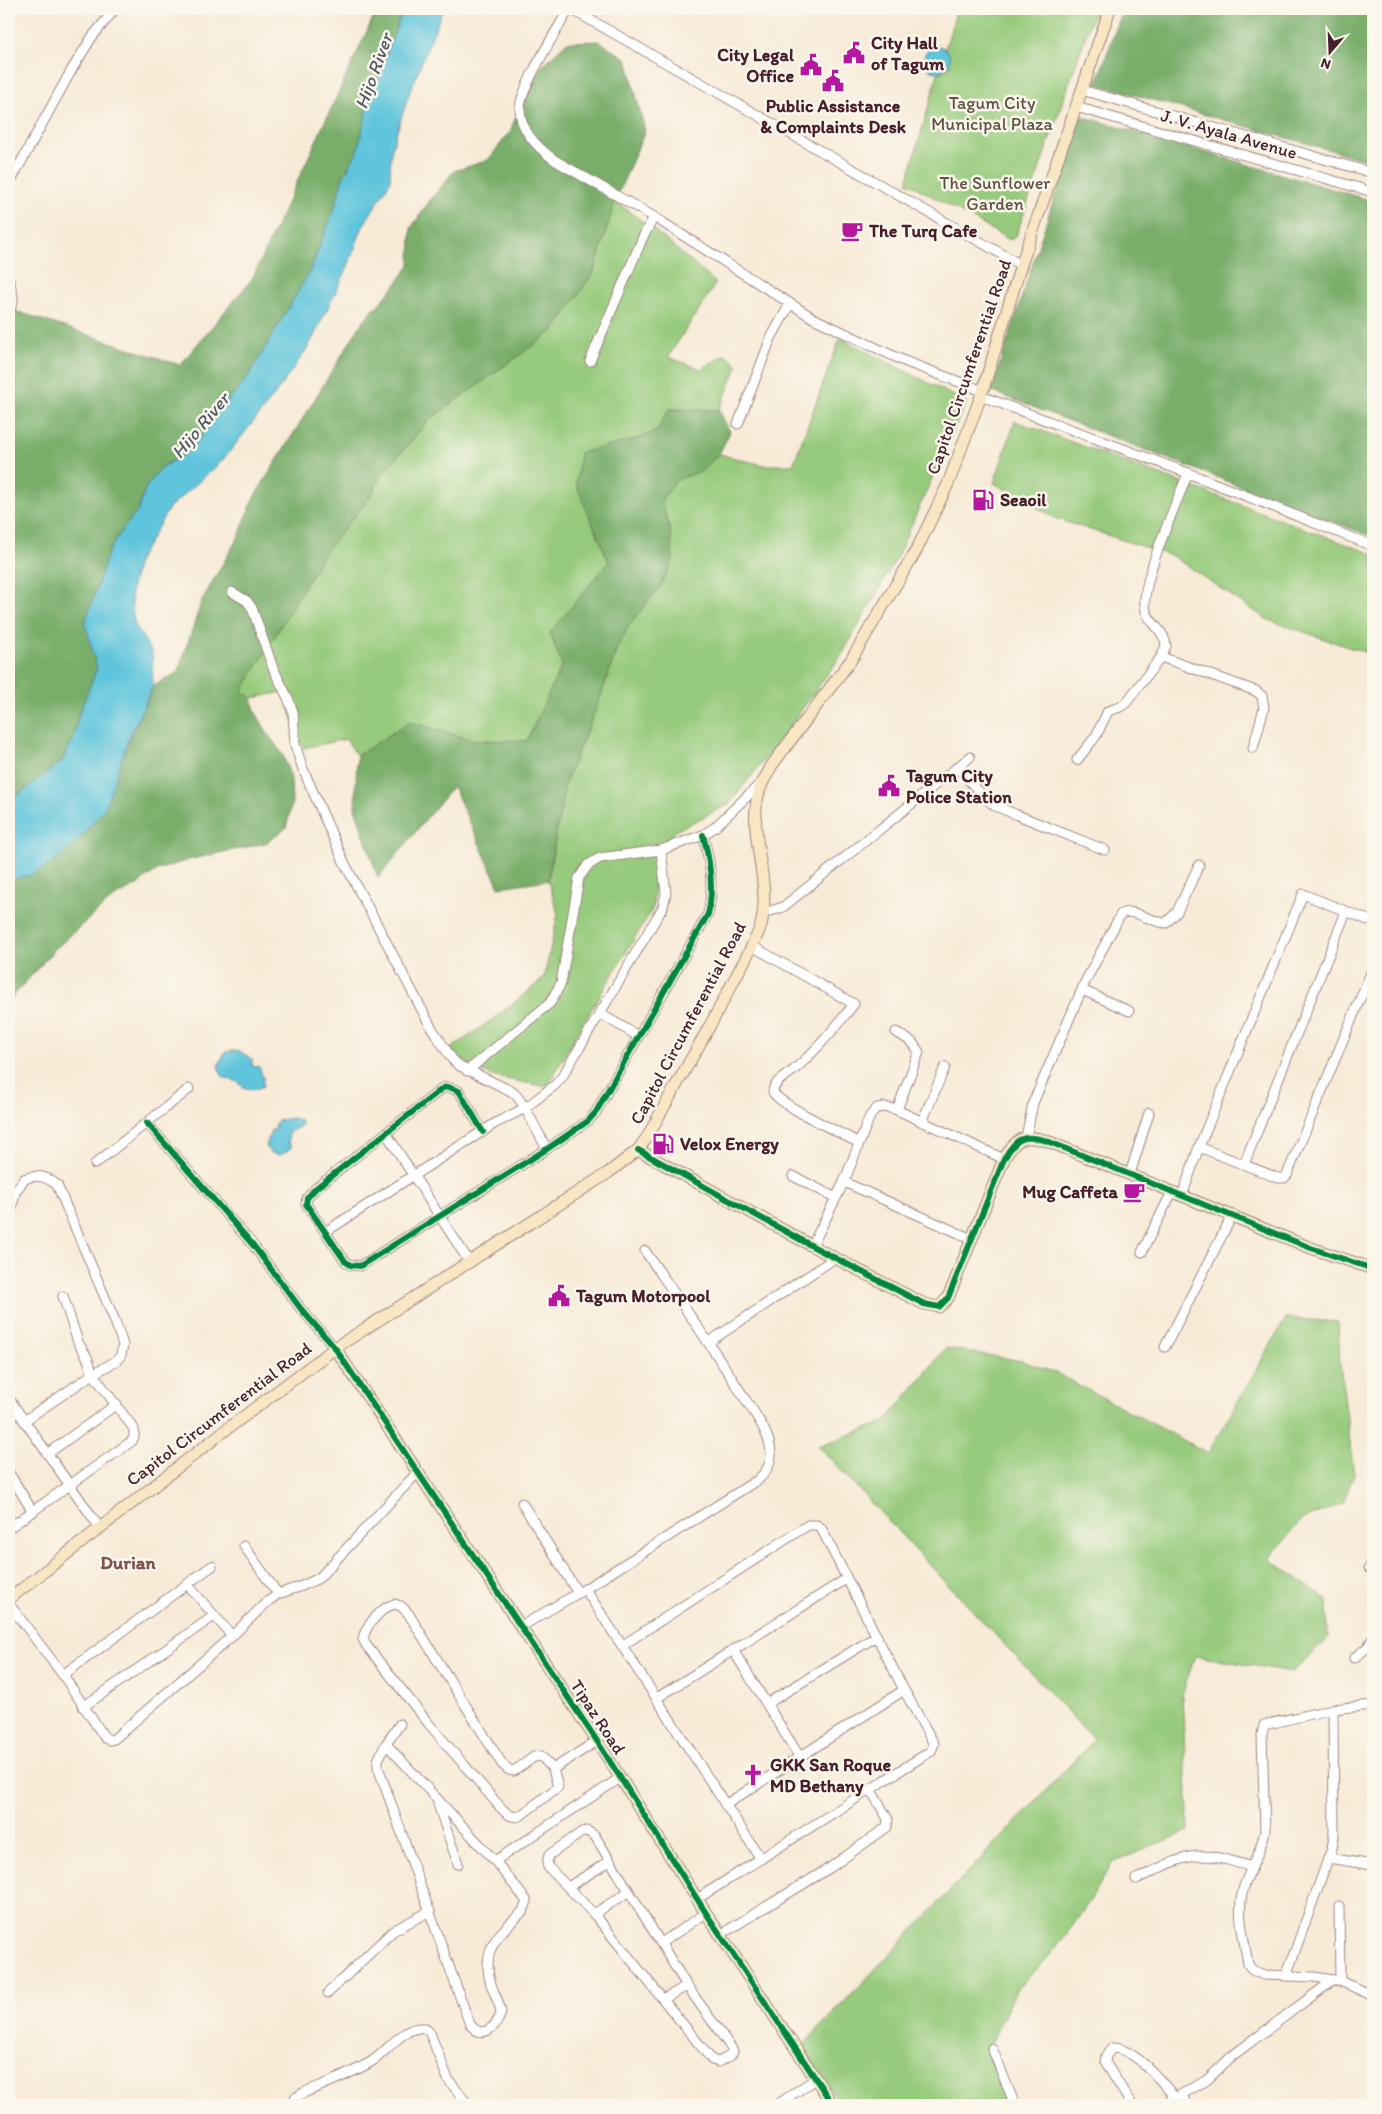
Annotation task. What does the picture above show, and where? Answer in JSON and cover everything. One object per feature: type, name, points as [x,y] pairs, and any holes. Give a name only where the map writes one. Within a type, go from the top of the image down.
[{"type":"main road","name":"Capitol Circumferential Road","points":[[9,1600],[335,1348],[608,1173],[638,1150],[648,1136],[718,1012],[752,946],[760,926],[764,910],[764,892],[756,813],[762,782],[772,765],[851,660],[916,551],[948,484],[982,394],[1021,266],[1110,9]]},
{"type":"main road","points":[[638,1150],[835,1258],[924,1304],[939,1307],[948,1298],[1004,1159],[1017,1140],[1026,1137],[1047,1141],[1311,1248],[1373,1269]]},
{"type":"main road","name":"Tipaz Road","points":[[335,1348],[597,1741],[720,1935],[833,2105]]},
{"type":"street","points":[[9,184],[71,71],[92,37],[116,9]]},
{"type":"street","points":[[1021,266],[570,9],[543,54],[521,99],[520,110],[522,120],[528,133],[541,150],[556,161],[654,217],[813,318],[867,345],[982,394],[1373,546]]},
{"type":"street","name":"J. V. Ayala Avenue","points":[[1082,90],[1373,173]]},
{"type":"street","name":"J. V. Ayala Avenue","points":[[1076,107],[1373,192]]},
{"type":"street","points":[[590,361],[642,237],[654,217]]},
{"type":"street","points":[[9,280],[14,300],[9,309]]},
{"type":"street","points":[[738,424],[771,338],[790,304]]},
{"type":"street","points":[[1077,760],[1096,736],[1108,711],[1126,703],[1161,656],[1166,646],[1166,641],[1146,614],[1144,605],[1156,556],[1188,473]]},
{"type":"street","points":[[232,592],[247,601],[252,608],[267,653],[293,712],[296,745],[303,769],[344,862],[431,1027],[452,1059],[467,1071],[511,1091],[517,1096],[547,1149]]},
{"type":"street","points":[[1161,656],[1256,691],[1262,696],[1264,708],[1253,748]]},
{"type":"street","points":[[764,910],[771,911],[783,907],[970,758]]},
{"type":"street","points":[[957,767],[982,796],[995,806],[1105,850]]},
{"type":"street","points":[[467,1071],[550,1003],[561,983],[578,878],[588,865],[600,858],[661,850],[703,835],[715,827],[762,782]]},
{"type":"street","points":[[483,1132],[459,1091],[448,1087],[443,1088],[316,1188],[307,1198],[306,1204],[308,1209],[345,1261],[356,1267],[547,1149],[588,1121],[596,1112],[708,914],[712,900],[708,853],[703,835]]},
{"type":"street","points":[[326,1232],[483,1132],[525,1108],[555,1085],[562,1077],[666,900],[661,850]]},
{"type":"street","points":[[1026,1137],[1033,1102],[1082,990],[1121,914],[1128,912],[1160,923],[1166,923],[1176,912],[1199,865]]},
{"type":"street","points":[[1142,1252],[1177,1194],[1199,1147],[1303,894],[1373,922]]},
{"type":"street","points":[[1244,1164],[1346,912]]},
{"type":"street","points":[[752,946],[854,1004],[815,1050],[774,1085],[773,1092],[784,1103],[859,1142]]},
{"type":"street","points":[[1199,1147],[1278,1178],[1287,1176],[1373,968]]},
{"type":"street","points":[[1082,990],[1129,1011]]},
{"type":"street","points":[[599,1013],[638,1036]]},
{"type":"street","points":[[896,1032],[912,1042],[919,1052],[897,1110]]},
{"type":"street","points":[[922,1122],[945,1067]]},
{"type":"street","points":[[95,1164],[189,1089]]},
{"type":"street","points":[[812,1246],[844,1182],[873,1110],[884,1107],[897,1110],[1004,1159]]},
{"type":"street","points":[[1130,1174],[1149,1113]]},
{"type":"street","points":[[147,1123],[254,1245],[301,1309],[335,1348]]},
{"type":"street","points":[[386,1133],[470,1263]]},
{"type":"street","points":[[9,1220],[15,1193],[24,1179],[40,1175],[57,1185],[115,1321],[123,1345],[121,1355],[116,1361],[93,1374],[24,1421]]},
{"type":"street","points":[[793,1176],[836,1198]]},
{"type":"street","points":[[844,1182],[972,1239]]},
{"type":"street","points":[[1165,1347],[1232,1216]]},
{"type":"street","points":[[520,1627],[581,1591],[759,1479],[770,1465],[771,1452],[768,1438],[760,1422],[710,1342],[645,1251]]},
{"type":"street","points":[[710,1342],[835,1258]]},
{"type":"street","points":[[9,1528],[132,1441],[134,1436],[134,1429],[93,1374],[87,1356],[78,1342],[63,1296]]},
{"type":"street","points":[[9,1399],[100,1528]]},
{"type":"street","points":[[48,1454],[117,1404]]},
{"type":"street","points":[[9,1604],[63,1675],[105,1738],[114,1739],[278,1594],[319,1578],[418,1472]]},
{"type":"street","points":[[9,1473],[33,1512]]},
{"type":"street","points":[[522,1503],[581,1591],[622,1645],[761,1859]]},
{"type":"street","points":[[622,1645],[813,1524],[821,1528],[904,1690],[932,1740],[933,1748],[697,1899]]},
{"type":"street","points":[[244,1546],[278,1594]]},
{"type":"street","points":[[63,1675],[212,1566]]},
{"type":"street","points":[[657,1698],[846,1579]]},
{"type":"street","points":[[188,1584],[232,1636]]},
{"type":"street","points":[[394,1604],[401,1606],[408,1613],[502,1764],[508,1770],[514,1771],[534,1757],[541,1756],[553,1769],[558,1782],[556,1790],[520,1816],[514,1818],[508,1815],[429,1724],[366,1645],[364,1639],[367,1628],[388,1606],[394,1604]]},
{"type":"street","points":[[84,1707],[214,1616]]},
{"type":"street","points":[[768,1704],[877,1636]]},
{"type":"street","points":[[1354,1658],[1368,1648],[1373,1638]]},
{"type":"street","points":[[733,1650],[799,1756]]},
{"type":"street","points":[[725,1805],[904,1690]]},
{"type":"street","points":[[1373,1705],[1333,1709],[1264,1725],[1262,1735],[1265,1831],[1245,1885],[1240,1906],[1248,1964],[1256,1973],[1314,1977],[1336,1981],[1373,1996]]},
{"type":"street","points":[[1286,1976],[1334,1836],[1333,1709]]},
{"type":"street","points":[[386,1744],[495,1862],[526,1900],[523,1910],[495,1938],[490,1950],[488,1973],[501,2013],[495,2024],[484,2032],[479,2033],[474,2030],[469,2022],[378,1767],[378,1760],[386,1744],[400,1724]]},
{"type":"street","points":[[553,1769],[597,1741]]},
{"type":"street","points":[[495,1862],[620,1778]]},
{"type":"street","points":[[720,1935],[830,1867],[887,1827],[888,1819],[870,1789]]},
{"type":"street","points":[[438,1802],[458,1864]]},
{"type":"street","points":[[587,1831],[595,1836],[610,1861],[687,1986],[730,2046],[733,2052],[730,2056],[719,2062],[712,2060],[594,1914],[548,1867],[548,1858],[582,1832],[587,1831]]},
{"type":"street","points":[[1136,1879],[1183,1858],[1198,1856],[1212,1857],[1252,1867]]},
{"type":"street","points":[[1328,1858],[1373,1865]]},
{"type":"street","points":[[568,1888],[610,1861]]},
{"type":"street","points":[[594,1914],[628,1892]]},
{"type":"street","points":[[1336,1981],[1339,1906]]},
{"type":"street","points":[[328,1993],[393,1931],[430,1911]]},
{"type":"street","points":[[661,1942],[706,1912]]},
{"type":"street","points":[[1163,2105],[1208,2080],[1232,2056],[1336,1981]]},
{"type":"street","points":[[662,1999],[687,1986]]},
{"type":"street","points":[[292,2105],[295,2098],[303,2093],[359,2069],[375,2059],[411,2028],[420,2027],[425,2028],[430,2034],[448,2080],[468,2105]]},
{"type":"street","points":[[992,2048],[1015,2105]]},
{"type":"street","points":[[1132,2105],[1105,2062],[1106,2056],[1112,2048],[1125,2051],[1155,2074],[1187,2105]]},
{"type":"street","points":[[777,2105],[816,2079]]},
{"type":"green space","points":[[374,9],[403,9],[369,103],[357,152],[342,180],[336,205],[309,273],[248,377],[215,416],[202,436],[185,454],[161,467],[146,487],[138,511],[122,530],[109,551],[85,623],[97,668],[79,714],[73,740],[61,762],[9,802],[9,309],[180,365],[252,279],[373,18]]},
{"type":"green space","name":"Tagum City Municipal Plaza","points":[[957,9],[1095,9],[1016,236],[1012,239],[1008,239],[907,182],[938,73],[944,71],[950,65],[947,50],[945,49]]},
{"type":"green space","points":[[1123,9],[1373,9],[1373,162],[1096,84]]},
{"type":"green space","points":[[599,41],[627,59],[645,131],[615,201],[594,272],[553,331],[430,419],[383,473],[370,497],[324,553],[242,692],[252,698],[255,711],[283,755],[291,778],[292,804],[286,828],[266,843],[192,859],[157,870],[137,885],[115,897],[93,915],[54,950],[9,1001],[9,880],[34,872],[54,861],[89,828],[153,686],[178,672],[202,600],[240,534],[253,499],[363,321],[389,293],[410,265],[411,228],[431,199],[454,171],[488,160],[510,132],[523,98],[541,67],[567,42]]},
{"type":"green space","points":[[1081,116],[1373,201],[1373,537],[991,391]]},
{"type":"green space","points":[[615,201],[653,229],[716,283],[668,357],[701,369],[726,354],[738,365],[719,410],[669,409],[657,431],[633,440],[576,484],[609,562],[550,633],[562,665],[527,741],[474,740],[409,722],[357,756],[346,739],[303,748],[284,692],[252,698],[241,692],[324,553],[370,497],[383,473],[430,419],[553,331],[594,272]]},
{"type":"green space","points":[[840,338],[966,402],[898,555],[843,653],[776,745],[729,804],[677,830],[656,851],[653,908],[579,1030],[547,1087],[496,1077],[478,1070],[449,1050],[500,1014],[544,978],[558,914],[548,880],[565,783],[601,696],[617,648],[629,625],[644,605],[671,534],[661,500],[677,480],[701,471],[719,454],[763,465],[793,465]]},
{"type":"green space","points":[[669,409],[719,410],[730,432],[719,454],[701,471],[677,480],[661,500],[671,534],[673,560],[662,584],[629,625],[617,648],[601,696],[565,783],[548,880],[499,887],[453,786],[378,878],[355,808],[357,756],[409,722],[474,740],[527,741],[562,665],[550,633],[609,562],[576,484],[580,453],[633,440],[657,431]]},
{"type":"green space","points":[[1015,421],[1373,554],[1373,654],[1266,619],[1172,556],[1057,519],[994,483]]},
{"type":"green space","points":[[1286,1318],[1338,1322],[1340,1364],[1354,1474],[1343,1503],[1301,1520],[1269,1559],[1327,1599],[1328,1639],[1292,1672],[1195,1656],[1182,1695],[1189,1831],[1112,1863],[1069,1931],[1045,1961],[1017,1989],[990,2045],[1005,2105],[840,2105],[802,2046],[1094,1740],[818,1446],[885,1422],[946,1348],[1022,1361],[1056,1373],[1208,1453]]},
{"type":"water","points":[[403,9],[443,9],[409,94],[395,137],[391,152],[390,182],[363,226],[347,269],[309,346],[273,397],[220,463],[169,508],[138,561],[131,591],[134,623],[152,653],[153,686],[129,737],[105,808],[73,846],[53,862],[31,875],[9,880],[9,802],[61,762],[73,740],[79,714],[97,668],[85,623],[109,551],[122,530],[138,511],[146,487],[162,467],[185,454],[202,436],[215,416],[248,377],[309,273],[336,205],[342,180],[357,152],[369,103]]},
{"type":"water","points":[[937,46],[946,50],[950,59],[946,68],[937,72],[928,68],[924,59],[928,50]]},
{"type":"water","points":[[238,1050],[252,1059],[252,1066],[259,1067],[263,1077],[263,1086],[253,1090],[223,1077],[218,1066],[225,1052]]},
{"type":"water","points":[[292,1118],[301,1120],[301,1126],[289,1132],[288,1142],[292,1147],[281,1155],[270,1153],[266,1146],[271,1130],[277,1130],[274,1125],[279,1120]]},
{"type":"cycle path","points":[[483,1132],[459,1091],[448,1087],[443,1088],[316,1188],[307,1198],[306,1204],[345,1261],[350,1265],[360,1266],[547,1149],[588,1121],[596,1112],[708,914],[711,895],[710,874],[708,854],[703,835]]},
{"type":"cycle path","points":[[147,1123],[253,1245],[301,1309],[335,1348],[597,1741],[706,1913],[833,2105]]},
{"type":"cycle path","points":[[638,1150],[812,1246],[924,1304],[939,1307],[948,1298],[1004,1159],[1017,1142],[1026,1138],[1047,1141],[1311,1248],[1373,1269]]},
{"type":"place","name":"City Hall of Tagum","points":[[854,53]]},
{"type":"place","name":"City Legal Office","points":[[811,65]]},
{"type":"place","name":"Public Assistance & Complaints Desk","points":[[833,81]]},
{"type":"place","name":"The Turq Cafe","points":[[852,231]]},
{"type":"place","name":"Seaoil","points":[[983,500]]},
{"type":"place","name":"Tagum City Police Station","points":[[889,786]]},
{"type":"place","name":"Velox Energy","points":[[663,1144]]},
{"type":"place","name":"Mug Caffeta","points":[[1134,1192]]},
{"type":"place","name":"Tagum Motorpool","points":[[559,1296]]},
{"type":"place","name":"GKK San Roque MD Bethany","points":[[753,1775]]},
{"type":"district","name":"Durian","points":[[128,1562]]},
{"type":"water label","name":"Hijo River","points":[[373,71]]},
{"type":"water label","name":"Hijo River","points":[[200,425]]},
{"type":"park label","name":"The Sunflower Garden","points":[[995,193]]}]
